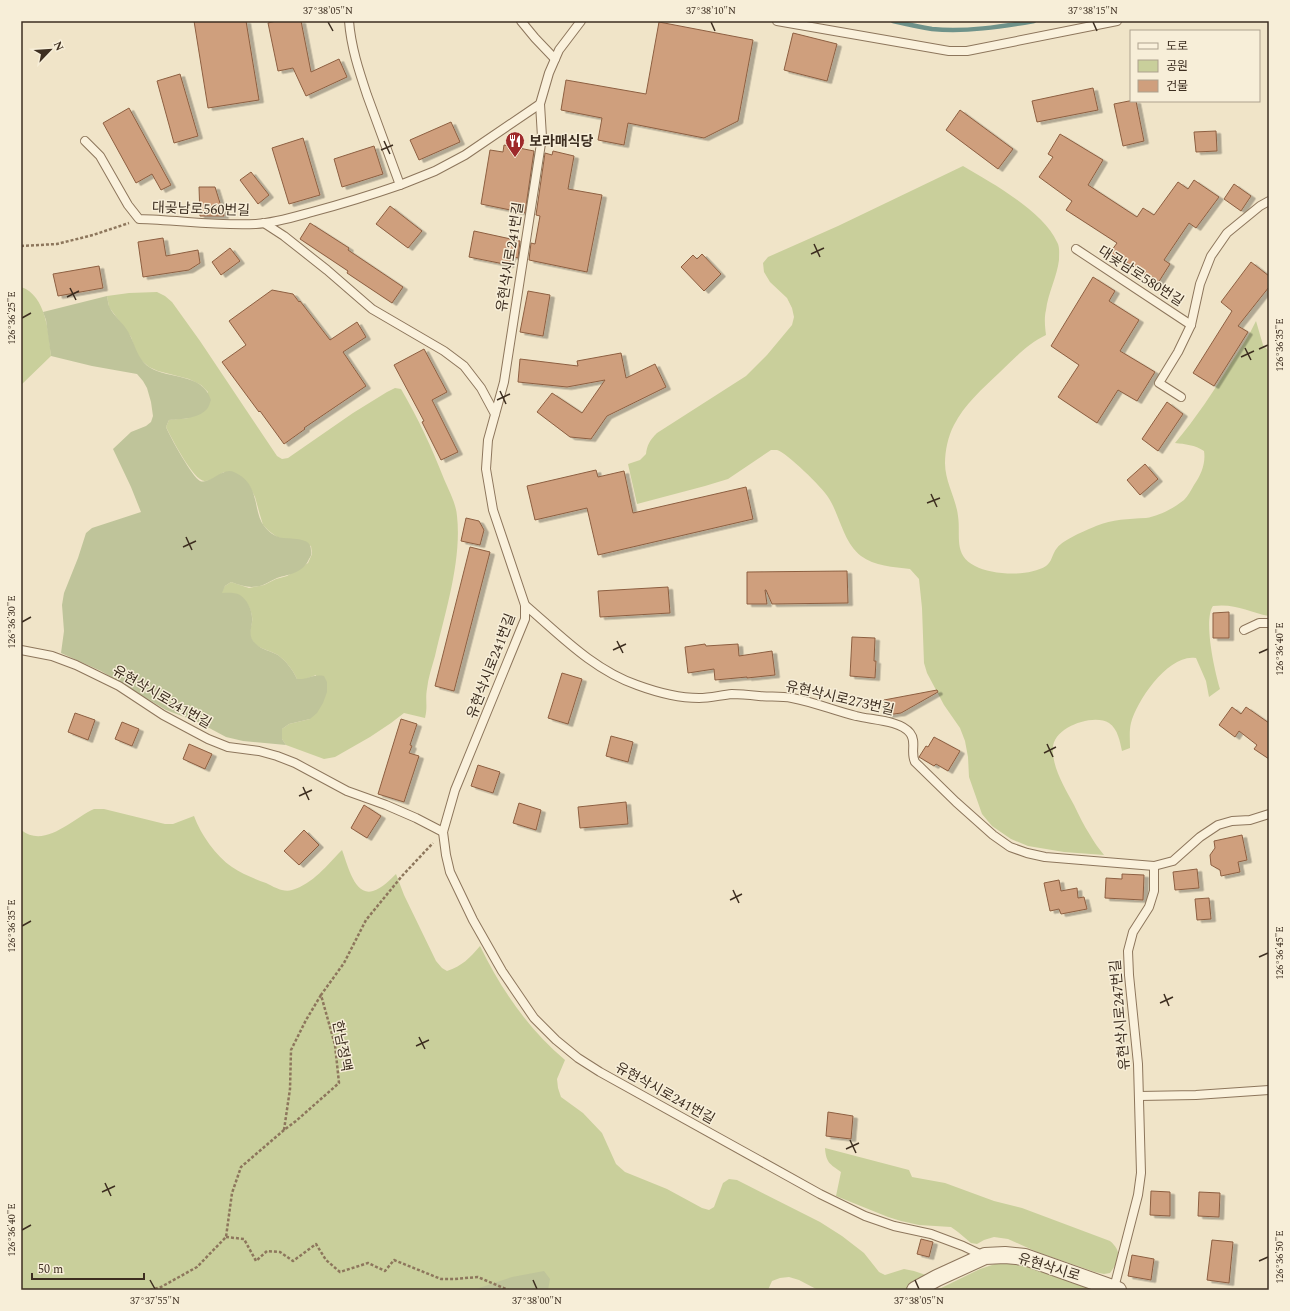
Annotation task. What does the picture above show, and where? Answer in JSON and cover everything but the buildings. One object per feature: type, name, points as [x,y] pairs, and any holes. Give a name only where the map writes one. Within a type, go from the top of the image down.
[{"type":"street","name":"유현삭시로","points":[[915,1290],[985,1256],[1005,1255],[1025,1257],[1116,1289]]},
{"type":"lane","points":[[349,21],[350,35],[356,63],[380,134],[400,185]]},
{"type":"lane","points":[[522,21],[535,38],[555,59]]},
{"type":"lane","name":"유현삭시로241번길","points":[[580,21],[559,50],[549,73],[540,104],[542,137],[540,152],[504,382],[488,440],[486,468],[493,510],[525,605],[525,619],[456,790],[444,832],[446,855],[450,872],[473,920],[502,971],[534,1018],[556,1040],[578,1058],[726,1143],[820,1194],[865,1216],[894,1226],[931,1234],[985,1256]]},
{"type":"lane","points":[[777,21],[949,51],[967,51],[1117,21]]},
{"type":"lane","name":"대곶남로560번길","points":[[85,141],[100,156],[128,205],[139,219],[209,224],[256,224],[292,218],[346,203],[400,185],[434,171],[466,155],[540,104]]},
{"type":"lane","name":"대곶남로580번길","points":[[1181,397],[1159,382],[1178,352],[1191,325],[1200,284],[1211,256],[1227,234],[1260,206],[1269,201]]},
{"type":"lane","points":[[264,223],[284,236],[321,265],[372,309],[444,351],[464,366],[481,388],[495,414]]},
{"type":"lane","name":"대곶남로580번길","points":[[1076,249],[1191,325]]},
{"type":"lane","name":"유현삭시로273번길","points":[[525,605],[573,646],[606,671],[637,685],[683,697],[699,698],[733,694],[792,698],[856,716],[898,725],[906,730],[913,738],[914,744],[912,752],[915,762],[956,802],[994,835],[1010,846],[1027,853],[1045,857],[1154,866],[1173,861],[1200,836],[1218,825],[1232,821],[1250,820],[1269,814]]},
{"type":"lane","points":[[1244,630],[1259,623],[1269,623]]},
{"type":"lane","name":"유현삭시로241번길","points":[[21,650],[52,656],[76,665],[119,686],[163,715],[208,739],[228,747],[258,751],[295,763],[347,791],[386,804],[444,832]]},
{"type":"lane","name":"유현삭시로247번길","points":[[1116,1289],[1142,1173],[1138,1064],[1128,951],[1133,932],[1149,907],[1154,891],[1154,866]]},
{"type":"lane","points":[[1139,1096],[1196,1095],[1269,1090]]},
{"type":"path","points":[[21,246],[57,244],[93,235],[139,219]]},
{"type":"path","points":[[284,1130],[290,1088],[292,1050],[306,1020],[321,995],[344,963],[366,920],[402,876],[444,832]]},
{"type":"path","name":"한남정맥","points":[[226,1237],[232,1193],[241,1167],[339,1083],[335,1045],[321,995]]},
{"type":"path","points":[[150,1290],[161,1287],[197,1267],[226,1237],[244,1239],[256,1261],[267,1251],[280,1252],[294,1261],[316,1244],[326,1260],[340,1272],[368,1262],[385,1271],[394,1260],[441,1279],[478,1277],[508,1290]]},
{"type":"green space","points":[[963,166],[1002,189],[1029,209],[1050,231],[1058,244],[1059,251],[1058,266],[1045,313],[1046,335],[1021,352],[974,397],[958,418],[949,439],[945,470],[957,509],[959,544],[963,556],[968,562],[982,569],[1000,573],[1010,574],[1039,570],[1048,564],[1055,550],[1070,538],[1108,522],[1146,518],[1156,515],[1180,503],[1187,497],[1199,477],[1204,464],[1204,451],[1197,447],[1175,443],[1211,394],[1256,321],[1263,345],[1269,351],[1269,616],[1235,607],[1221,605],[1213,606],[1210,613],[1209,623],[1211,647],[1220,689],[1209,697],[1206,681],[1196,658],[1186,658],[1175,663],[1165,670],[1156,680],[1147,691],[1134,713],[1131,723],[1130,748],[1122,751],[1115,729],[1109,723],[1102,720],[1085,721],[1075,724],[1067,728],[1055,740],[1053,755],[1060,778],[1086,828],[1104,855],[1064,852],[1028,846],[1011,839],[992,826],[982,814],[969,777],[968,757],[965,741],[960,728],[944,705],[927,673],[924,663],[922,608],[919,579],[910,569],[878,564],[861,556],[846,536],[825,492],[782,452],[771,450],[728,479],[637,504],[628,464],[640,460],[646,454],[649,443],[657,433],[746,376],[767,355],[792,325],[794,317],[792,308],[787,298],[770,282],[764,272],[763,263],[768,257],[838,226]]},
{"type":"green space","points":[[21,287],[29,291],[36,298],[45,316],[51,356],[21,385]]},
{"type":"green space","points":[[157,292],[172,302],[277,456],[282,459],[288,458],[353,413],[387,392],[395,388],[401,389],[430,445],[452,497],[457,516],[458,533],[455,568],[448,604],[428,681],[425,718],[404,713],[370,737],[335,757],[324,759],[286,745],[282,739],[282,729],[289,724],[310,719],[316,675],[303,680],[297,679],[281,657],[254,643],[250,636],[252,616],[247,603],[238,595],[221,593],[225,586],[231,582],[249,588],[264,585],[276,579],[287,576],[308,563],[312,554],[311,546],[277,537],[269,531],[263,525],[255,497],[249,485],[224,472],[210,480],[205,481],[200,479],[183,458],[166,427],[169,420],[189,418],[208,392],[201,385],[189,379],[158,371],[149,367],[141,360],[136,352],[131,337],[109,307],[107,296],[129,293]]},
{"type":"green space","points":[[107,296],[110,308],[130,335],[138,355],[149,367],[166,374],[193,381],[207,391],[211,400],[208,408],[194,417],[169,420],[166,427],[196,478],[204,482],[230,471],[243,477],[252,490],[260,520],[269,532],[279,537],[305,541],[310,547],[311,555],[306,564],[300,570],[254,587],[239,585],[231,582],[225,586],[222,593],[238,594],[243,597],[252,614],[252,639],[258,646],[281,657],[297,679],[324,676],[327,682],[327,692],[317,713],[310,719],[289,724],[282,729],[282,739],[286,745],[243,741],[226,737],[198,722],[166,710],[101,671],[61,653],[64,631],[62,605],[64,593],[86,533],[92,528],[141,512],[113,449],[131,432],[146,426],[151,422],[153,416],[147,388],[137,374],[92,366],[51,356],[46,320],[43,312]]},
{"type":"green space","points":[[94,809],[104,809],[165,824],[173,824],[194,816],[201,830],[220,857],[236,870],[282,890],[292,890],[313,879],[342,850],[352,877],[361,889],[373,891],[380,888],[396,874],[404,895],[436,961],[442,968],[447,971],[457,967],[469,958],[480,946],[497,978],[516,1008],[539,1035],[565,1060],[557,1079],[561,1097],[583,1113],[602,1133],[616,1164],[625,1172],[667,1189],[702,1208],[709,1210],[714,1207],[723,1183],[729,1179],[737,1180],[820,1222],[842,1236],[864,1253],[879,1272],[885,1275],[904,1269],[926,1275],[928,1280],[908,1290],[818,1290],[799,1280],[789,1277],[772,1281],[768,1290],[21,1290],[21,830],[30,835],[39,836],[49,834],[68,825]]},
{"type":"green space","points":[[825,1148],[909,1170],[912,1177],[945,1183],[994,1201],[1022,1208],[1110,1241],[1117,1249],[1118,1257],[1116,1264],[1110,1273],[1104,1274],[1037,1252],[1008,1239],[994,1237],[977,1244],[971,1243],[951,1227],[919,1225],[888,1217],[836,1196],[841,1172],[829,1163],[826,1157]]},
{"type":"green space","points":[[995,1264],[1012,1264],[1031,1267],[1100,1290],[937,1290],[980,1269]]},
{"type":"green space","points":[[544,1271],[550,1279],[548,1290],[473,1290],[512,1277]]},
{"type":"waterway","points":[[893,21],[932,29],[945,30],[996,27],[1034,21]]},
{"type":"place","name":"보라매식당","points":[[515,158]]}]
